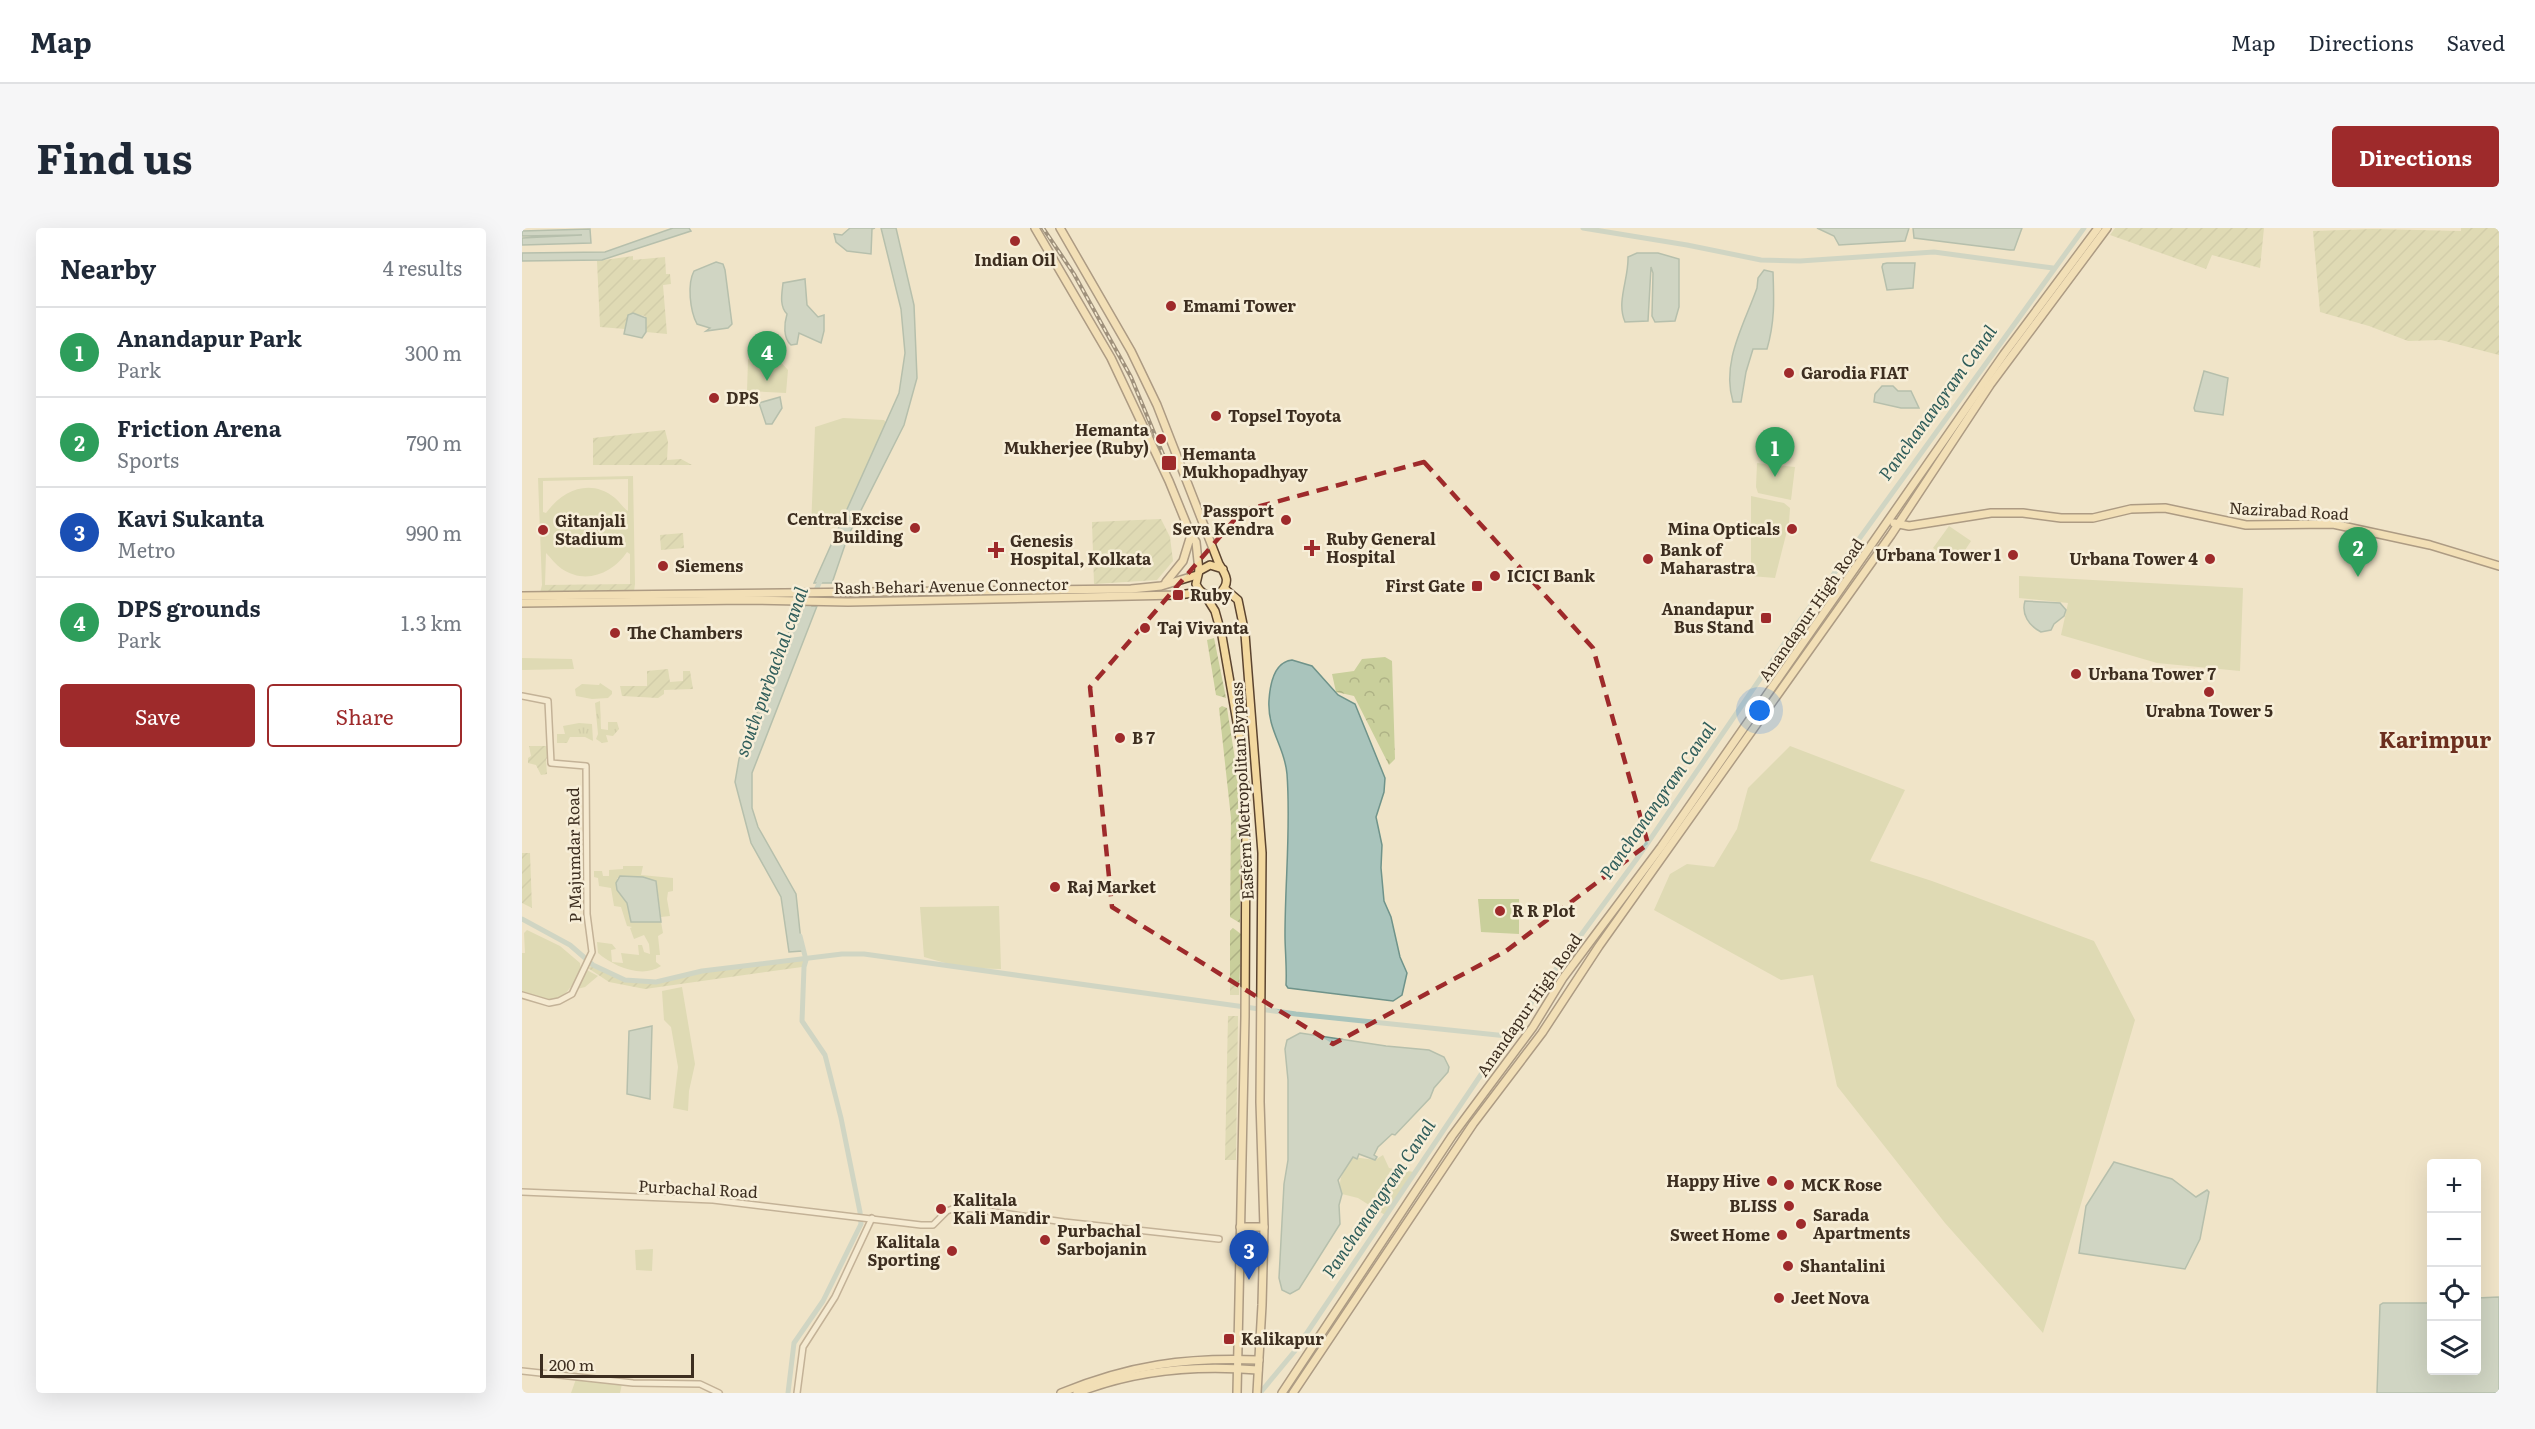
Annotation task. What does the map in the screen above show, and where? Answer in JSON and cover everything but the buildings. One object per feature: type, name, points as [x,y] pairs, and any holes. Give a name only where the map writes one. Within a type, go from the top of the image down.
[{"type":"main road","points":[[1035,228],[1111,358],[1169,481],[1196,542],[1198,573],[1196,584],[1203,593],[1217,595],[1225,589],[1227,580],[1203,525],[1157,405],[1131,351],[1060,228]]},
{"type":"main road","name":"Anandapur High Road","points":[[1282,1393],[1452,1136],[1533,1027],[1563,978],[1661,847],[2004,354],[2098,228]]},
{"type":"main road","name":"Anandapur High Road","points":[[1293,1393],[1473,1124],[1542,1033],[1598,947],[1898,525],[1990,385],[2107,228]]},
{"type":"main road","points":[[1054,276],[1062,272]]},
{"type":"main road","name":"Nazirabad Road","points":[[1898,525],[1909,526],[1991,513],[2086,518],[2107,516],[2131,509],[2165,508],[2246,525],[2333,524],[2430,545],[2499,566]]},
{"type":"main road","points":[[1890,520],[1898,525]]},
{"type":"main road","points":[[1161,586],[1180,567],[1189,548],[1191,535]]},
{"type":"main road","points":[[1198,573],[1210,565],[1223,569]]},
{"type":"main road","name":"Rash Behari Avenue Connector","points":[[522,596],[1104,589],[1161,586],[1198,573]]},
{"type":"main road","name":"Eastern Metropolitan Bypass","points":[[1225,589],[1238,600],[1245,634],[1263,853],[1260,1017],[1264,1227]]},
{"type":"main road","name":"Rash Behari Avenue Connector","points":[[522,603],[745,600],[799,603],[1203,593]]},
{"type":"main road","name":"Eastern Metropolitan Bypass","points":[[1203,593],[1215,611],[1222,636],[1243,757],[1246,817],[1245,1017],[1238,1359]]},
{"type":"main road","points":[[1240,1227],[1264,1227],[1257,1393]]},
{"type":"main road","points":[[1237,1393],[1238,1359]]},
{"type":"main road","points":[[1061,1393],[1093,1379],[1131,1369],[1178,1361],[1259,1360]]},
{"type":"main road","points":[[1077,1393],[1108,1382],[1154,1373],[1219,1366],[1258,1370]]},
{"type":"street","name":"P Majumdar Road","points":[[522,696],[548,701],[551,763],[586,765],[587,914],[592,952],[572,994],[559,1001],[546,1003],[522,995]]},
{"type":"street","name":"Purbachal Road","points":[[522,1192],[713,1200],[933,1225],[947,1211],[955,1208],[974,1209],[1064,1222],[1219,1239]]},
{"type":"street","points":[[797,1393],[805,1342],[836,1298],[869,1217]]},
{"type":"street","points":[[522,1371],[633,1383],[700,1384],[719,1393]]},
{"type":"highlighted area","points":[[1424,462],[1593,648],[1648,844],[1506,951],[1333,1044],[1112,907],[1090,687],[1242,511]]},
{"type":"green space","points":[[2115,228],[2264,228],[2260,268],[2212,255],[2206,269],[2110,235]]},
{"type":"green space","points":[[2461,228],[2499,228],[2499,355],[2441,340],[2408,341],[2369,326],[2320,312],[2313,231],[2373,229],[2461,231]]},
{"type":"green space","points":[[633,256],[633,260],[665,257],[666,274],[670,274],[671,284],[663,285],[667,334],[646,332],[645,316],[634,314],[625,329],[600,327],[597,261]]},
{"type":"green space","points":[[748,359],[778,359],[788,370],[786,393],[747,391]]},
{"type":"green space","points":[[843,418],[884,420],[892,431],[847,527],[811,528],[815,427]]},
{"type":"green space","points":[[665,430],[668,442],[667,460],[681,459],[692,465],[593,465],[593,438]]},
{"type":"green space","points":[[1757,463],[1795,467],[1791,500],[1758,493]]},
{"type":"green space","points":[[633,476],[635,584],[577,585],[630,584],[630,554],[627,552],[607,571],[589,576],[571,574],[562,569],[546,553],[545,585],[542,585],[538,478]],"holes":[[[628,479],[628,511],[606,492],[587,488],[569,493],[560,498],[546,513],[543,512],[543,481]]]},
{"type":"green space","points":[[1751,496],[1784,503],[1790,508],[1789,523],[1775,578],[1751,576]]},
{"type":"green space","points":[[1161,519],[1170,537],[1173,561],[1157,580],[1094,584],[1092,522]]},
{"type":"green space","points":[[1949,526],[1971,541],[1956,564],[1933,548]]},
{"type":"green space","points":[[683,533],[684,548],[661,550],[660,535]]},
{"type":"green space","points":[[2019,576],[2243,588],[2240,671],[2157,663],[2061,635],[2068,603],[2019,598]]},
{"type":"green space","points":[[635,584],[634,591],[540,593],[542,585]]},
{"type":"green space","points":[[1214,638],[1226,698],[1216,695],[1207,640]]},
{"type":"green space","points":[[1385,657],[1392,661],[1395,759],[1389,765],[1354,696],[1336,692],[1332,674],[1354,671],[1362,659]]},
{"type":"green space","points":[[522,658],[572,659],[574,669],[522,670]]},
{"type":"green space","points":[[668,669],[670,682],[683,681],[683,671],[690,671],[693,689],[664,690],[664,694],[658,698],[622,696],[620,686],[647,686],[647,671]]},
{"type":"green space","points":[[600,683],[612,691],[608,698],[592,699],[576,696],[575,689],[582,684],[599,685]]},
{"type":"green space","points":[[600,701],[601,729],[608,730],[608,722],[617,722],[619,729],[613,736],[606,735],[608,742],[602,743],[596,739],[598,734],[595,703]]},
{"type":"green space","points":[[1222,706],[1227,708],[1237,772],[1240,830],[1240,923],[1230,917],[1231,818],[1219,708]]},
{"type":"green space","points":[[579,723],[592,724],[593,741],[585,737],[570,737],[567,743],[557,743],[557,734],[565,734],[563,726]]},
{"type":"green space","points":[[529,746],[547,746],[550,756],[546,759],[547,774],[541,775],[536,765],[528,763],[528,758],[531,756]]},
{"type":"green space","points":[[1790,746],[1905,790],[1870,861],[1932,881],[2094,941],[2135,1020],[2043,1333],[1945,1223],[1837,1086],[1813,975],[1781,980],[1654,910],[1670,874],[1687,864],[1714,867],[1737,829],[1748,788]]},
{"type":"green space","points":[[522,853],[530,853],[532,908],[522,903]]},
{"type":"green space","points":[[623,866],[643,866],[641,875],[673,878],[673,891],[668,892],[667,899],[670,916],[661,917],[656,881],[633,877],[617,878],[620,892],[627,903],[631,922],[661,922],[663,933],[658,936],[660,955],[656,955],[656,962],[661,966],[653,970],[637,971],[612,962],[623,963],[621,953],[639,955],[638,945],[642,945],[644,952],[650,954],[649,944],[644,935],[634,939],[630,928],[632,927],[627,926],[621,907],[614,906],[611,888],[599,886],[598,878],[594,877],[594,871],[602,871],[603,876],[609,876],[609,870],[623,869]]},
{"type":"green space","points":[[1478,899],[1519,899],[1519,934],[1481,932]]},
{"type":"green space","points":[[999,906],[1001,969],[963,968],[924,957],[920,907]]},
{"type":"green space","points":[[1233,928],[1241,934],[1239,995],[1230,995],[1230,931]]},
{"type":"green space","points":[[527,930],[560,946],[580,963],[581,971],[583,968],[598,976],[585,987],[577,989],[578,976],[566,992],[555,1000],[541,1000],[522,993],[522,953],[525,953],[524,933]]},
{"type":"green space","points":[[597,942],[612,944],[616,949],[611,950],[612,962],[598,953]]},
{"type":"green space","points":[[806,960],[802,967],[645,989],[609,982],[588,968],[593,965],[625,980],[656,982],[702,971]]},
{"type":"green space","points":[[682,987],[695,1064],[689,1091],[688,1111],[673,1108],[678,1067],[671,1027],[664,1020],[662,991]]},
{"type":"green space","points":[[1228,1016],[1238,1016],[1236,1160],[1225,1160]]},
{"type":"green space","points":[[1383,1155],[1389,1168],[1414,1172],[1385,1215],[1358,1198],[1342,1194],[1340,1189],[1342,1174],[1353,1157],[1375,1160]]},
{"type":"green space","points":[[653,1249],[652,1271],[636,1270],[635,1250]]},
{"type":"green space","points":[[576,1379],[622,1384],[620,1393],[571,1393]]},
{"type":"water","points":[[673,228],[689,228],[691,231],[602,260],[522,261],[522,253],[605,252]]},
{"type":"water","points":[[850,228],[875,228],[872,229],[871,254],[847,251],[836,242],[834,234],[842,235]]},
{"type":"water","points":[[881,228],[896,228],[914,305],[917,378],[904,425],[848,536],[832,583],[814,583],[899,393],[905,353],[901,309]]},
{"type":"water","points":[[1817,228],[1909,228],[1905,241],[1839,245],[1834,236]]},
{"type":"water","points":[[1913,228],[2022,228],[2014,250],[2010,250],[1914,238]]},
{"type":"water","points":[[590,229],[591,243],[522,245],[522,238],[582,235],[522,236],[522,231]]},
{"type":"water","points":[[1637,253],[1658,253],[1679,259],[1679,307],[1675,321],[1655,322],[1652,316],[1653,273],[1651,267],[1648,321],[1625,322],[1622,298],[1628,257]]},
{"type":"water","points":[[716,262],[723,264],[725,270],[732,324],[728,328],[706,331],[710,328],[697,324],[691,305],[692,276],[694,271]]},
{"type":"water","points":[[1887,263],[1915,263],[1913,288],[1887,290],[1882,267]]},
{"type":"water","points":[[1764,270],[1773,272],[1770,339],[1767,349],[1753,349],[1741,402],[1733,402],[1730,387],[1732,358],[1757,288],[1758,278]]},
{"type":"water","points":[[805,279],[807,305],[818,317],[824,315],[824,331],[821,343],[799,333],[797,344],[791,345],[785,331],[787,314],[782,303],[783,283]]},
{"type":"water","points":[[633,313],[646,318],[646,332],[642,338],[624,334],[628,315]]},
{"type":"water","points":[[2204,371],[2228,378],[2223,415],[2195,411]]},
{"type":"water","points":[[1882,386],[1893,386],[1898,391],[1911,391],[1919,408],[1901,408],[1874,402],[1875,394]]},
{"type":"water","points":[[780,397],[782,408],[772,424],[766,424],[759,403]]},
{"type":"water","points":[[2025,601],[2060,603],[2066,610],[2064,616],[2054,624],[2051,630],[2041,632],[2027,619],[2024,610]]},
{"type":"water","points":[[817,606],[752,773],[752,808],[758,827],[796,894],[802,951],[789,952],[781,897],[751,843],[735,782],[739,759],[799,607]]},
{"type":"water","points":[[1292,660],[1312,666],[1338,695],[1355,704],[1385,778],[1384,792],[1376,817],[1382,845],[1381,868],[1384,901],[1407,973],[1402,995],[1393,1001],[1288,988],[1286,985],[1287,774],[1286,764],[1273,729],[1269,700],[1274,675],[1281,665]]},
{"type":"water","points":[[620,876],[643,877],[656,881],[661,922],[631,922],[627,903],[617,890],[616,883]]},
{"type":"water","points":[[652,1026],[650,1099],[627,1094],[629,1031]]},
{"type":"water","points":[[1300,1033],[1429,1050],[1444,1057],[1449,1067],[1448,1072],[1434,1088],[1430,1098],[1395,1135],[1392,1134],[1378,1147],[1374,1155],[1377,1157],[1375,1160],[1359,1154],[1357,1159],[1353,1157],[1338,1180],[1342,1194],[1339,1205],[1340,1224],[1299,1289],[1290,1294],[1282,1290],[1279,1278],[1284,1184],[1288,1160],[1288,1080],[1285,1049],[1287,1040]]},
{"type":"water","points":[[2114,1162],[2172,1179],[2196,1197],[2207,1190],[2209,1192],[2200,1239],[2185,1269],[2079,1253],[2086,1206]]},
{"type":"water","points":[[2499,1297],[2499,1393],[2377,1393],[2380,1305],[2383,1303],[2427,1303],[2427,1375],[2481,1375],[2481,1298]]},
{"type":"waterway","points":[[1583,228],[1761,260],[1800,261],[1934,252],[2053,268]]},
{"type":"waterway","name":"Panchanangram Canal","points":[[1260,1393],[1294,1352],[1507,1036],[1636,860],[1799,622],[2084,228]]},
{"type":"waterway","name":"south purbachal canal","points":[[806,612],[821,579]]},
{"type":"waterway","points":[[522,919],[570,945],[593,965],[625,980],[656,982],[702,971],[842,954],[864,954],[1296,1014],[1507,1036]]},
{"type":"waterway","name":"south purbachal canal","points":[[788,1393],[794,1343],[823,1301],[861,1224],[841,1118],[825,1055],[802,1021],[806,960],[800,936]]},
{"type":"railway","points":[[1043,228],[1074,274],[1131,377],[1167,464]]},
{"type":"place","name":"Indian Oil","points":[[1015,241]]},
{"type":"place","name":"Emami Tower","points":[[1171,306]]},
{"type":"place","name":"Garodia FIAT","points":[[1789,373]]},
{"type":"place","name":"DPS grounds","points":[[767,381]]},
{"type":"place","name":"DPS","points":[[714,398]]},
{"type":"place","name":"Topsel Toyota","points":[[1216,416]]},
{"type":"place","name":"Hemanta Mukherjee (Ruby)","points":[[1161,439]]},
{"type":"place","name":"Hemanta Mukhopadhyay","points":[[1169,463]]},
{"type":"place","name":"Anandapur Park","points":[[1775,477]]},
{"type":"place","name":"Passport Seva Kendra","points":[[1286,520]]},
{"type":"place","name":"Central Excise Building","points":[[915,528]]},
{"type":"place","name":"Mina Opticals","points":[[1792,529]]},
{"type":"place","name":"Gitanjali Stadium","points":[[543,530]]},
{"type":"place","name":"Ruby General Hospital","points":[[1312,548]]},
{"type":"place","name":"Genesis Hospital, Kolkata","points":[[996,550]]},
{"type":"place","name":"Urbana Tower 1","points":[[2013,555]]},
{"type":"place","name":"Bank of Maharastra","points":[[1648,559]]},
{"type":"place","name":"Urbana Tower 4","points":[[2210,559]]},
{"type":"place","name":"Siemens","points":[[663,566]]},
{"type":"place","name":"ICICI Bank","points":[[1495,576]]},
{"type":"place","name":"Friction Arena","points":[[2358,577]]},
{"type":"place","name":"First Gate","points":[[1477,586]]},
{"type":"place","name":"Ruby","points":[[1178,595]]},
{"type":"place","name":"Anandapur Bus Stand","points":[[1766,618]]},
{"type":"place","name":"Taj Vivanta","points":[[1145,628]]},
{"type":"place","name":"The Chambers","points":[[615,633]]},
{"type":"place","name":"Urbana Tower 7","points":[[2076,674]]},
{"type":"place","name":"Urabna Tower 5","points":[[2209,692]]},
{"type":"place","name":"B 7","points":[[1120,738]]},
{"type":"place","name":"Raj Market","points":[[1055,887]]},
{"type":"place","name":"R R Plot","points":[[1500,911]]},
{"type":"place","name":"Happy Hive","points":[[1772,1181]]},
{"type":"place","name":"MCK Rose","points":[[1789,1185]]},
{"type":"place","name":"BLISS","points":[[1789,1206]]},
{"type":"place","name":"Kalitala Kali Mandir","points":[[941,1209]]},
{"type":"place","name":"Sarada Apartments","points":[[1801,1224]]},
{"type":"place","name":"Sweet Home","points":[[1782,1235]]},
{"type":"place","name":"Purbachal Sarbojanin","points":[[1045,1240]]},
{"type":"place","name":"Kalitala Sporting","points":[[952,1251]]},
{"type":"place","name":"Shantalini","points":[[1788,1266]]},
{"type":"place","name":"Kavi Sukanta","points":[[1249,1280]]},
{"type":"place","name":"Jeet Nova","points":[[1779,1298]]},
{"type":"place","name":"Kalikapur","points":[[1229,1339]]},
{"type":"district","name":"Karimpur","points":[[2435,740]]}]
